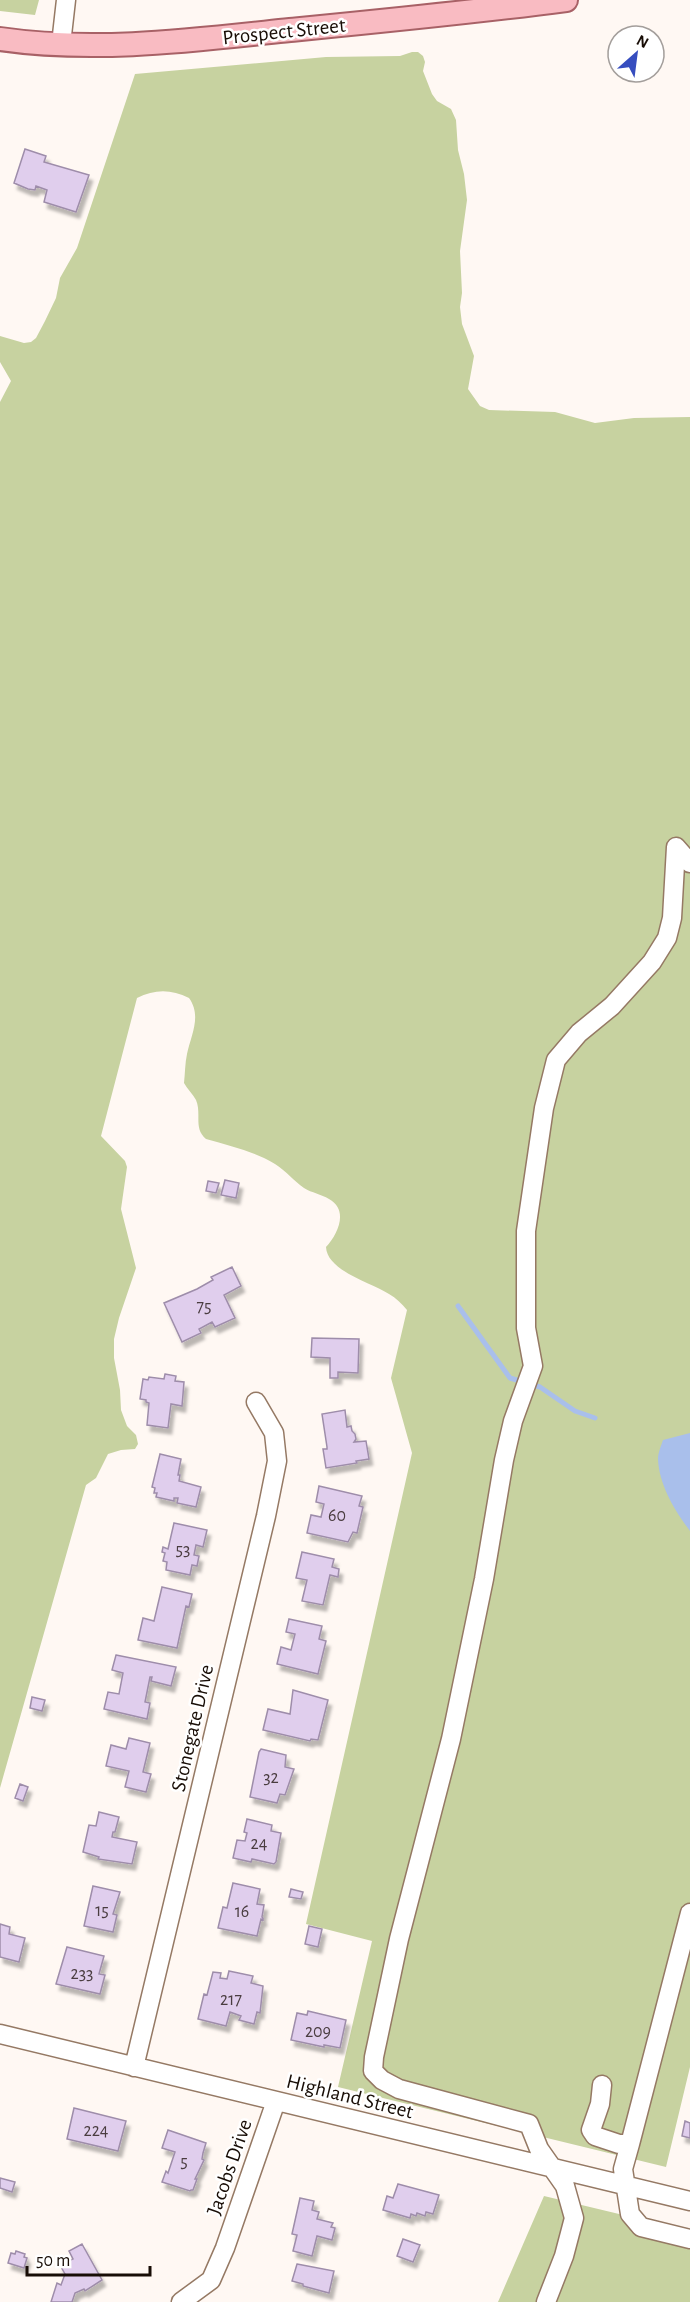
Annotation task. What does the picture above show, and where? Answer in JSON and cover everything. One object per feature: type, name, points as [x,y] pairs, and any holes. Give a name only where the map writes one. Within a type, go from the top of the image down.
[{"type":"main road","name":"Prospect Street","points":[[0,39],[38,44],[123,44],[212,39],[567,0]]},
{"type":"street","points":[[61,44],[66,0]]},
{"type":"street","points":[[546,2302],[564,2256],[574,2217],[565,2186],[540,2149],[529,2124],[399,2089],[382,2080],[373,2071],[374,2057],[399,1939],[451,1739],[484,1579],[504,1460],[522,1394],[533,1366],[526,1328],[526,1231],[544,1108],[556,1060],[579,1033],[612,1006],[652,962],[668,938],[672,918],[676,847],[690,863]]},
{"type":"street","name":"Stonegate Drive","points":[[135,2067],[277,1461],[274,1433],[256,1402]]},
{"type":"street","points":[[690,1913],[623,2169],[630,2214],[640,2227],[690,2239]]},
{"type":"street","name":"Highland Street","points":[[0,2034],[690,2201]]},
{"type":"street","points":[[602,2085],[600,2104],[591,2130],[595,2136],[619,2144],[630,2144]]},
{"type":"street","name":"Jacobs Drive","points":[[181,2302],[211,2280],[225,2248],[276,2101]]},
{"type":"green space","points":[[0,0],[39,0],[35,15],[0,11]]},
{"type":"green space","points":[[418,52],[423,56],[425,62],[423,71],[432,94],[437,101],[451,109],[456,120],[458,150],[467,200],[460,251],[462,293],[460,307],[462,324],[474,356],[468,389],[480,406],[489,410],[555,412],[595,423],[634,418],[690,417],[690,2067],[666,2167],[338,2087],[372,1941],[306,1924],[412,1453],[391,1378],[407,1310],[392,1296],[342,1270],[328,1255],[326,1247],[340,1222],[339,1209],[335,1204],[326,1197],[304,1188],[267,1159],[206,1139],[202,1135],[198,1105],[184,1083],[186,1057],[195,1012],[189,998],[176,993],[163,991],[137,998],[101,1136],[125,1161],[127,1167],[121,1209],[136,1268],[119,1318],[114,1339],[114,1358],[121,1410],[127,1426],[136,1435],[138,1444],[135,1449],[108,1454],[96,1478],[86,1485],[0,1788],[0,402],[11,381],[0,362],[0,336],[24,343],[31,342],[36,338],[45,321],[56,298],[60,278],[77,248],[135,74],[326,57],[400,56]]},
{"type":"green space","points":[[544,2196],[690,2231],[690,2302],[498,2302]]},
{"type":"water","points":[[690,1433],[690,1531],[669,1497],[661,1478],[658,1459],[663,1440]]},
{"type":"building","points":[[25,149],[46,156],[44,162],[89,175],[76,212],[44,202],[47,190],[36,186],[35,190],[28,189],[14,183]]},
{"type":"building","points":[[225,1180],[239,1183],[236,1198],[221,1195]]},
{"type":"building","points":[[208,1181],[219,1183],[216,1193],[206,1191]]},
{"type":"building","points":[[232,1267],[241,1286],[224,1295],[235,1318],[215,1327],[212,1322],[199,1329],[201,1333],[182,1342],[164,1303],[197,1289],[213,1280],[211,1277]]},
{"type":"building","points":[[312,1338],[359,1339],[358,1373],[338,1372],[338,1378],[330,1378],[330,1358],[311,1357]]},
{"type":"building","points":[[165,1374],[176,1376],[175,1381],[184,1382],[182,1406],[171,1404],[168,1428],[147,1425],[149,1403],[140,1399],[143,1379],[148,1380],[149,1377],[164,1379]]},
{"type":"building","points":[[345,1410],[347,1427],[351,1426],[355,1434],[354,1442],[366,1441],[369,1459],[326,1468],[323,1449],[327,1447],[322,1414]]},
{"type":"building","points":[[160,1454],[181,1459],[179,1481],[201,1487],[196,1507],[177,1503],[178,1498],[174,1498],[174,1501],[156,1497],[155,1488],[152,1487]]},
{"type":"building","points":[[319,1486],[362,1496],[359,1506],[363,1507],[357,1533],[353,1532],[348,1542],[307,1533],[311,1515],[321,1517],[324,1504],[316,1502]]},
{"type":"building","points":[[174,1523],[207,1530],[203,1547],[196,1545],[194,1555],[199,1556],[197,1566],[192,1565],[190,1575],[166,1570],[167,1562],[163,1561],[165,1553],[162,1552],[163,1547],[168,1549]]},
{"type":"building","points":[[302,1552],[334,1559],[332,1567],[339,1569],[338,1577],[330,1575],[323,1605],[302,1601],[307,1580],[296,1578]]},
{"type":"building","points":[[162,1587],[192,1594],[189,1607],[186,1606],[177,1648],[138,1640],[143,1618],[154,1621]]},
{"type":"building","points":[[289,1619],[322,1626],[319,1639],[326,1641],[318,1674],[277,1664],[281,1647],[291,1650],[295,1634],[286,1632]]},
{"type":"building","points":[[116,1655],[176,1667],[171,1686],[151,1681],[152,1677],[150,1677],[145,1702],[150,1703],[147,1719],[104,1709],[108,1692],[119,1694],[123,1673],[112,1670]]},
{"type":"building","points":[[293,1690],[328,1700],[318,1740],[311,1739],[310,1741],[263,1730],[268,1709],[290,1714]]},
{"type":"building","points":[[32,1697],[45,1700],[42,1711],[30,1708]]},
{"type":"building","points":[[129,1738],[150,1743],[143,1772],[151,1774],[146,1792],[125,1787],[129,1771],[106,1766],[111,1745],[126,1749]]},
{"type":"building","points":[[261,1749],[286,1755],[285,1767],[294,1769],[285,1795],[280,1794],[277,1803],[250,1797]]},
{"type":"building","points":[[20,1784],[28,1787],[23,1801],[15,1798]]},
{"type":"building","points":[[99,1812],[119,1817],[112,1837],[137,1842],[132,1864],[98,1859],[99,1857],[83,1852],[89,1825],[96,1826]]},
{"type":"building","points":[[247,1819],[272,1825],[271,1831],[281,1833],[274,1864],[233,1858],[237,1840],[245,1841],[247,1833],[244,1832]]},
{"type":"building","points":[[233,1883],[260,1889],[257,1904],[264,1905],[263,1920],[261,1919],[257,1936],[218,1928],[223,1907],[227,1908]]},
{"type":"building","points":[[93,1886],[120,1892],[113,1914],[117,1915],[113,1932],[84,1926]]},
{"type":"building","points":[[291,1889],[303,1892],[301,1899],[289,1897]]},
{"type":"building","points":[[0,1924],[10,1927],[9,1934],[25,1938],[19,1962],[0,1957]]},
{"type":"building","points":[[309,1926],[322,1929],[318,1947],[305,1944]]},
{"type":"building","points":[[67,1947],[104,1956],[99,1974],[105,1975],[100,1994],[56,1984]]},
{"type":"building","points":[[229,1971],[253,1976],[251,1983],[263,1986],[260,2013],[257,2012],[254,2024],[239,2020],[241,2016],[230,2012],[226,2026],[198,2019],[204,1994],[207,1995],[213,1972],[221,1973],[220,1978],[227,1979]]},
{"type":"building","points":[[308,2011],[346,2020],[340,2048],[291,2040],[297,2013],[307,2015]]},
{"type":"building","points":[[74,2108],[126,2121],[118,2151],[67,2139]]},
{"type":"building","points":[[685,2121],[690,2123],[690,2138],[682,2136]]},
{"type":"building","points":[[168,2130],[206,2143],[202,2159],[204,2160],[195,2179],[197,2179],[193,2190],[162,2182],[166,2171],[168,2173],[175,2152],[162,2148]]},
{"type":"building","points":[[0,2178],[15,2182],[12,2192],[0,2188]]},
{"type":"building","points":[[398,2184],[439,2195],[433,2214],[426,2212],[425,2216],[417,2213],[416,2216],[411,2214],[410,2218],[383,2210],[387,2196],[393,2198]]},
{"type":"building","points":[[300,2198],[314,2201],[312,2210],[319,2212],[317,2219],[333,2223],[331,2227],[335,2228],[332,2240],[317,2236],[312,2256],[293,2251],[297,2235],[292,2234]]},
{"type":"building","points":[[403,2239],[420,2245],[413,2262],[397,2256]]},
{"type":"building","points":[[82,2244],[102,2280],[85,2291],[84,2289],[75,2293],[72,2302],[51,2302],[57,2283],[61,2285],[65,2274],[60,2265],[73,2259],[69,2251]]},
{"type":"building","points":[[16,2251],[25,2254],[24,2257],[27,2258],[24,2268],[8,2263],[11,2253],[15,2254]]},
{"type":"building","points":[[297,2264],[334,2271],[329,2293],[292,2281]]},
{"type":"waterway","points":[[458,1306],[510,1378],[540,1387],[575,1411],[595,1418]]}]
